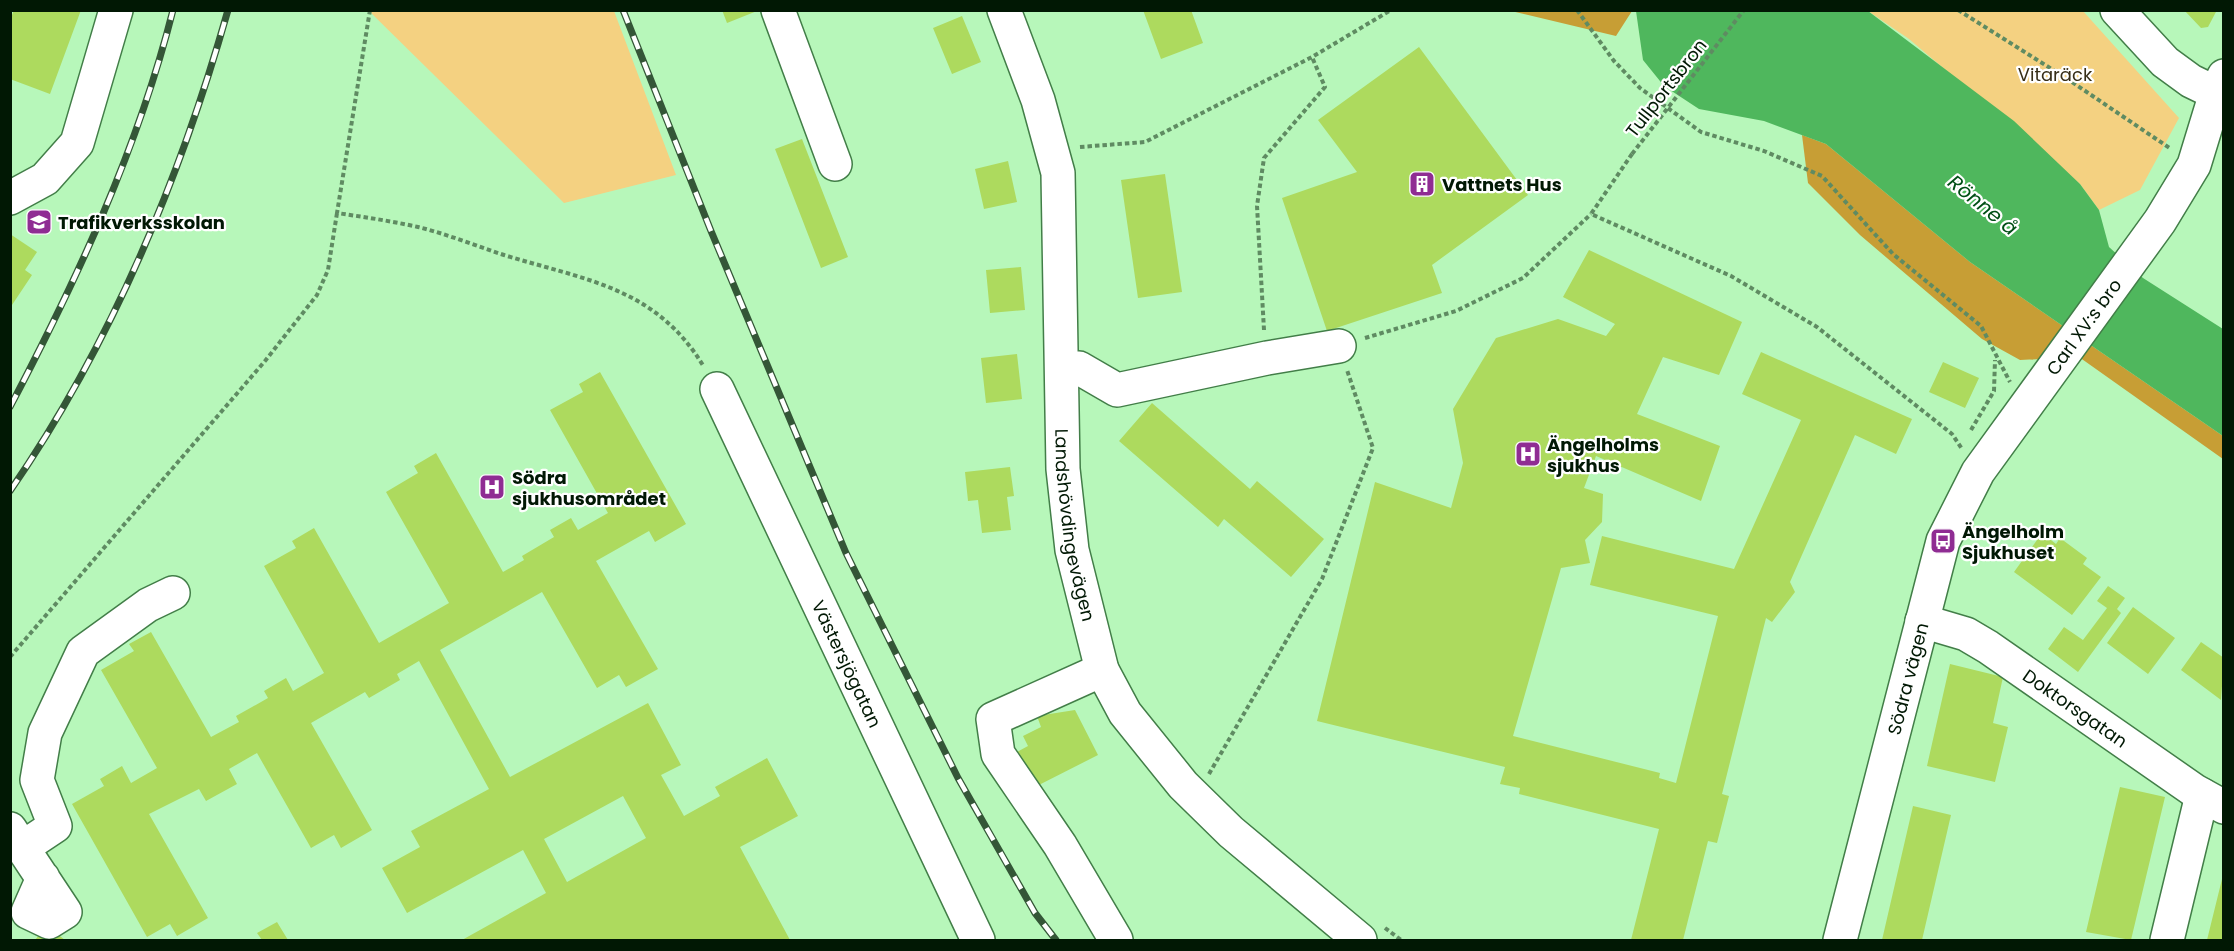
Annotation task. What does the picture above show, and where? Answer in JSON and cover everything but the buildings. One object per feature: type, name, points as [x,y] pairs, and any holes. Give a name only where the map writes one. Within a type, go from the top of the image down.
[{"type":"street","points":[[10,198],[45,179],[77,142],[116,10]]},
{"type":"street","points":[[778,10],[835,164]]},
{"type":"street","name":"Landshövdingevägen","points":[[1004,10],[1038,100],[1058,173],[1064,469],[1072,550],[1102,670],[1125,713],[1184,785],[1231,832],[1372,933]]},
{"type":"street","points":[[2117,10],[2165,62],[2191,81],[2221,88]]},
{"type":"street","name":"Carl XV:s bro","points":[[2006,430],[2160,221],[2194,165],[2221,88]]},
{"type":"street","points":[[1062,368],[1079,368],[1117,390],[1267,358],[1339,346]]},
{"type":"street","name":"Västersjögatan","points":[[717,388],[978,940]]},
{"type":"street","name":"Södra vägen","points":[[1840,940],[1943,542],[1969,459],[2006,430]]},
{"type":"street","points":[[43,878],[16,838],[56,826],[37,780],[45,733],[83,652],[148,605],[173,593]]},
{"type":"street","name":"Doktorsgatan","points":[[1922,621],[1966,634],[1989,647],[2213,801]]},
{"type":"street","points":[[1102,670],[993,719],[998,754],[1060,845],[1116,940]]},
{"type":"street","points":[[2167,940],[2213,801]]},
{"type":"path","points":[[10,657],[265,361],[317,295],[328,270],[370,10]]},
{"type":"path","points":[[1070,147],[1144,142],[1312,57],[1391,10]]},
{"type":"path","points":[[1577,10],[1614,61],[1640,88],[1701,132],[1764,151],[1822,176],[1893,254],[1980,326],[2005,376],[2014,387]]},
{"type":"path","name":"Tullportsbron","points":[[1339,346],[1456,311],[1523,278],[1591,214],[1632,154],[1744,10]]},
{"type":"path","points":[[1958,10],[2069,80],[2194,165]]},
{"type":"path","points":[[1267,358],[1257,206],[1264,158],[1325,87],[1312,57]]},
{"type":"path","points":[[337,213],[419,227],[506,256],[568,271],[622,291],[651,309],[675,329],[699,359],[717,388]]},
{"type":"path","points":[[1591,214],[1731,276],[1817,327],[1952,434],[1969,459]]},
{"type":"path","points":[[1205,781],[1322,579],[1373,448],[1339,346]]},
{"type":"path","points":[[1969,434],[1994,391],[1996,357]]},
{"type":"path","points":[[1964,440],[1969,459]]},
{"type":"path","points":[[1372,933],[1401,940]]},
{"type":"green space","points":[[369,11],[614,11],[676,175],[564,203]]},
{"type":"green space","name":"Vitaräck","points":[[1868,11],[2083,11],[2179,118],[2140,190],[2099,210],[2080,184],[1909,39]]},
{"type":"shaded area","points":[[1511,11],[1632,11],[1616,36]]},
{"type":"shaded area","points":[[1802,135],[1826,144],[1970,262],[2223,436],[2223,459],[2079,357],[2020,360],[1982,339],[1860,235],[1808,183]]},
{"type":"water","name":"Rönne å","points":[[1636,11],[1868,11],[2014,121],[2080,184],[2099,210],[2109,247],[2143,278],[2223,329],[2223,436],[1970,262],[1826,144],[1764,121],[1699,109],[1664,86],[1643,60]]},
{"type":"railway","points":[[10,407],[103,213],[142,113],[173,10]]},
{"type":"railway","points":[[10,491],[80,378],[138,260],[188,136],[228,10]]},
{"type":"railway","points":[[623,10],[711,231],[846,553],[958,778],[1035,913],[1056,940]]},
{"type":"place","name":"Vattnets Hus","points":[[1422,184]]},
{"type":"place","name":"Trafikverksskolan","points":[[39,222]]},
{"type":"place","name":"Ängelholms sjukhus","points":[[1528,454]]},
{"type":"place","name":"Södra sjukhusområdet","points":[[492,487]]},
{"type":"place","name":"Ängelholm Sjukhuset","points":[[1943,541]]}]
